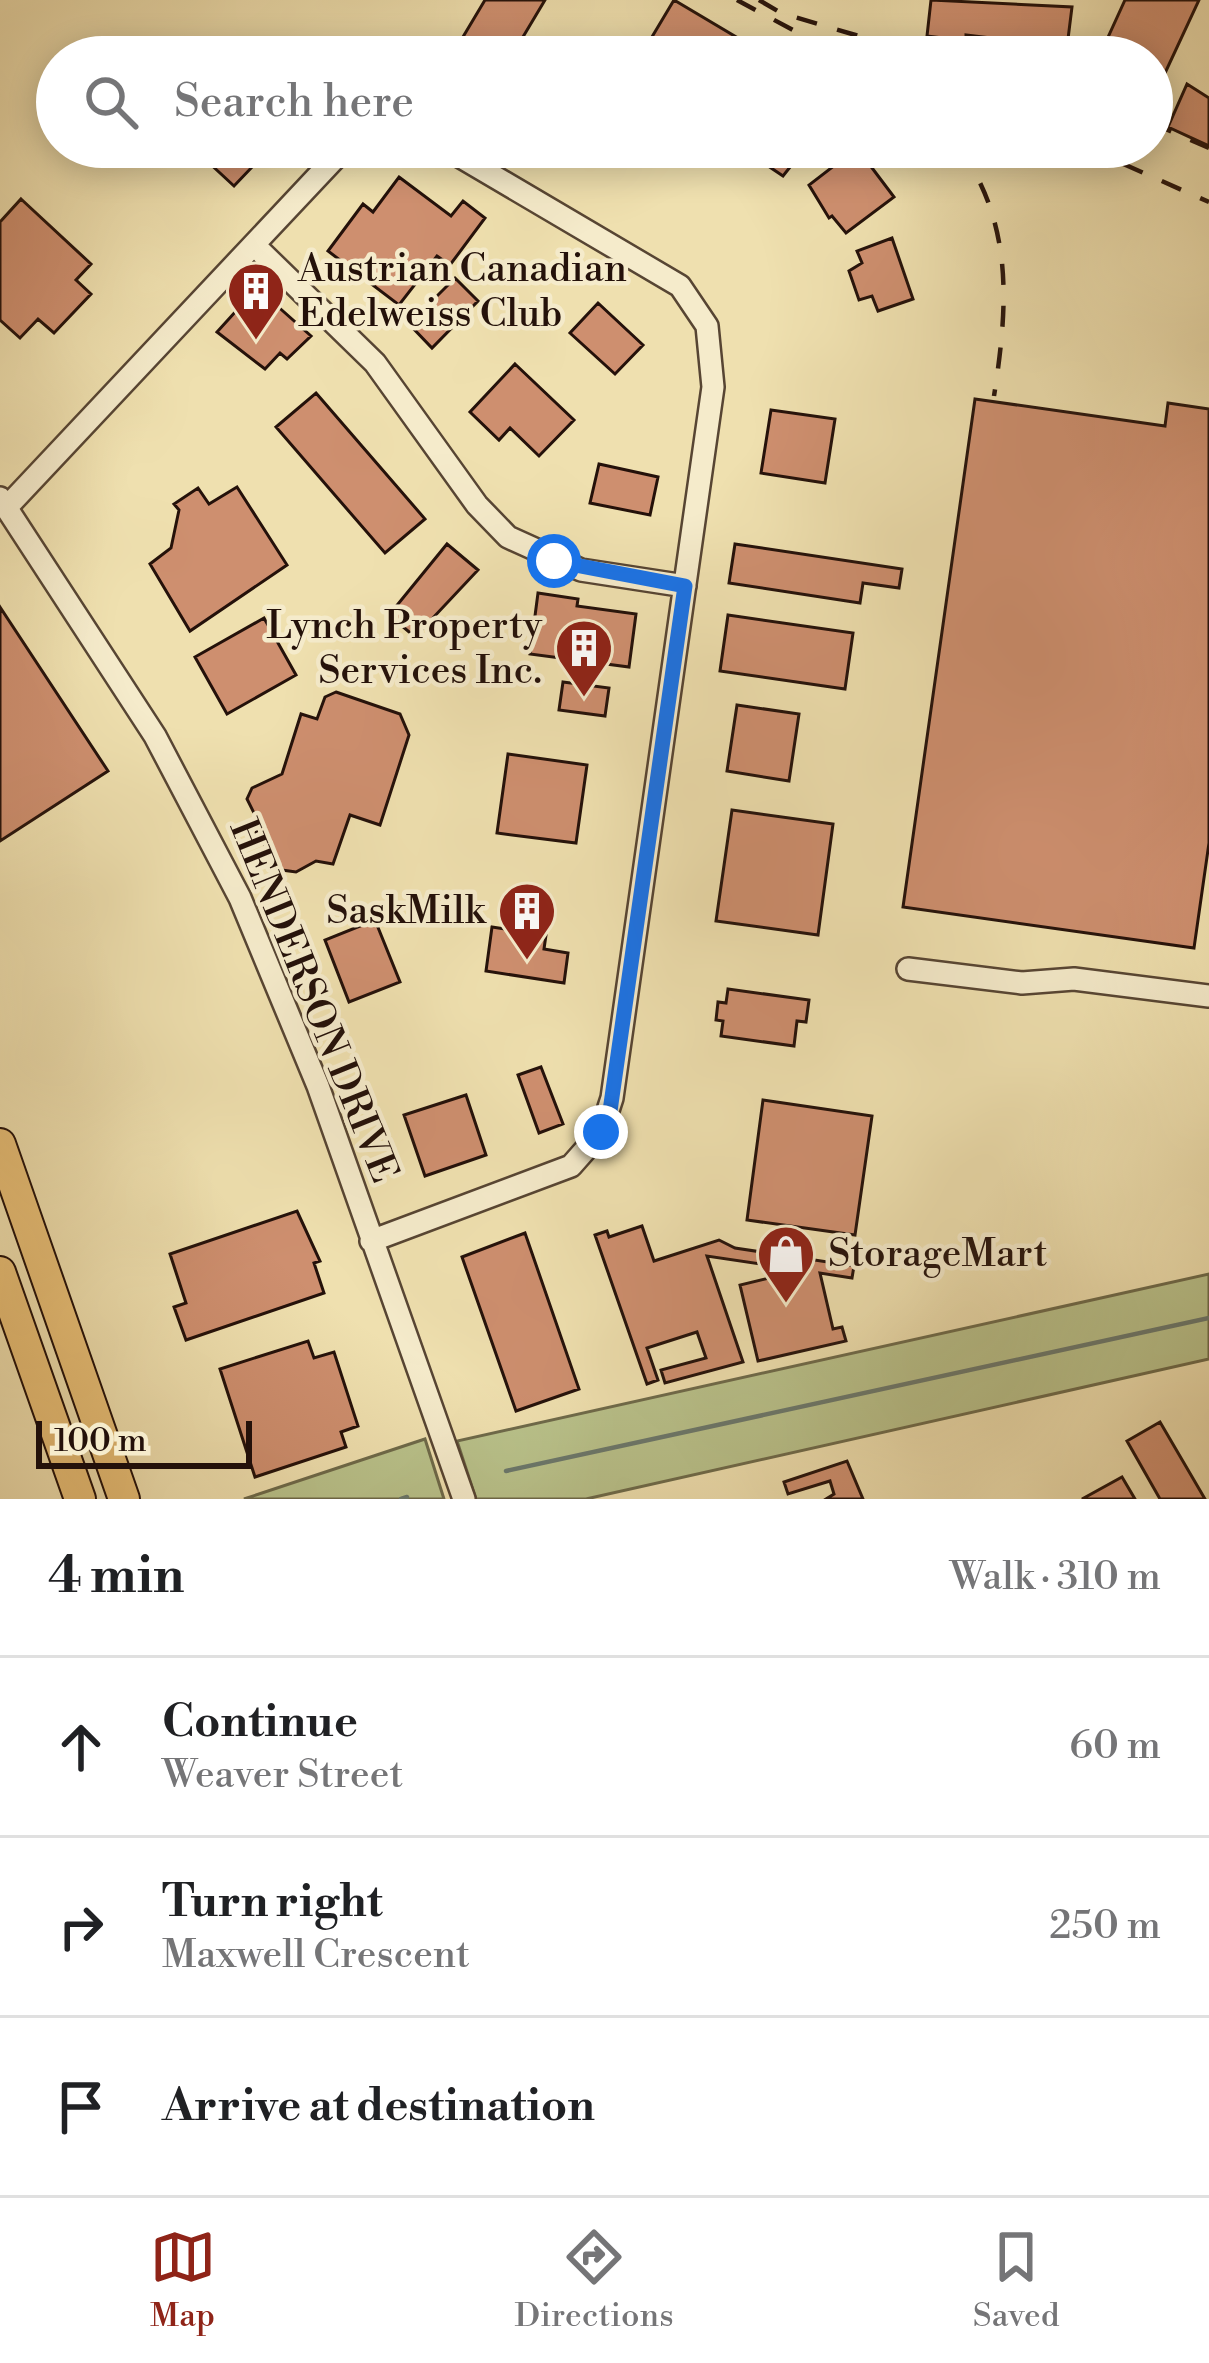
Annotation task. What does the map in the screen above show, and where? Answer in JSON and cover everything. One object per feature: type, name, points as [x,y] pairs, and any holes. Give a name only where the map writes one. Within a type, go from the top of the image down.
[{"type":"highway","points":[[0,1144],[124,1499]]},
{"type":"highway","points":[[0,1272],[80,1499]]},
{"type":"street","points":[[3,502],[326,168]]},
{"type":"street","points":[[370,1241],[559,1171],[589,1151],[610,1111],[714,371],[700,311],[667,275],[481,168]]},
{"type":"street","points":[[254,245],[375,362],[477,506],[508,537],[581,570],[685,586]]},
{"type":"street","name":"HENDERSON DRIVE","points":[[3,502],[155,736],[240,898],[318,1087],[464,1499]]},
{"type":"street","points":[[908,968],[1022,983],[1074,979],[1209,996]]},
{"type":"green space","points":[[1209,1274],[1209,1359],[586,1499],[476,1499],[457,1441]]},
{"type":"green space","points":[[425,1439],[444,1499],[244,1499]]},
{"type":"building","points":[[485,0],[545,0],[524,36],[464,36]]},
{"type":"building","points":[[674,0],[735,36],[653,36]]},
{"type":"building","points":[[931,0],[1072,7],[1068,36],[927,36]]},
{"type":"building","points":[[1125,0],[1199,0],[1173,56],[1173,36],[1109,36]]},
{"type":"building","points":[[1187,84],[1209,98],[1209,146],[1173,129],[1173,116]]},
{"type":"building","points":[[215,168],[251,168],[234,186]]},
{"type":"building","points":[[831,168],[872,168],[894,197],[846,233],[829,218],[809,185]]},
{"type":"building","points":[[399,177],[451,216],[463,201],[485,218],[450,265],[437,256],[399,305],[328,251],[363,204],[373,212]]},
{"type":"building","points":[[21,199],[91,264],[76,280],[91,294],[54,333],[38,319],[20,338],[0,320],[0,222]]},
{"type":"building","points":[[892,238],[913,299],[878,311],[872,296],[859,300],[849,271],[862,263],[857,251]]},
{"type":"building","points":[[455,278],[478,301],[432,348],[409,324]]},
{"type":"building","name":"Austrian Canadian Edelweiss Club","points":[[257,288],[311,336],[287,359],[280,353],[265,369],[217,332]]},
{"type":"building","points":[[598,303],[643,345],[615,374],[570,333]]},
{"type":"building","points":[[515,364],[574,420],[539,456],[510,428],[499,440],[470,412]]},
{"type":"building","points":[[316,393],[425,519],[385,553],[276,427]]},
{"type":"building","points":[[975,399],[1165,426],[1168,403],[1209,409],[1209,843],[1194,948],[903,907]]},
{"type":"building","points":[[771,410],[835,419],[825,483],[761,473]]},
{"type":"building","points":[[599,464],[658,477],[650,515],[590,503]]},
{"type":"building","points":[[237,487],[287,565],[190,631],[150,564],[171,548],[179,510],[174,504],[198,488],[209,504]]},
{"type":"building","points":[[447,544],[478,570],[415,637],[389,615]]},
{"type":"building","points":[[735,544],[902,569],[899,588],[863,583],[860,603],[729,583]]},
{"type":"building","points":[[538,593],[578,599],[577,606],[636,614],[629,667],[530,654]]},
{"type":"building","points":[[0,607],[108,771],[0,841]]},
{"type":"building","points":[[728,615],[853,633],[845,689],[720,671]]},
{"type":"building","points":[[264,618],[296,675],[227,714],[195,657]]},
{"type":"building","name":"Lynch Property Services Inc.","points":[[563,682],[609,688],[605,716],[559,710]]},
{"type":"building","points":[[336,692],[400,714],[409,735],[380,825],[350,815],[333,864],[316,861],[296,872],[282,870],[256,833],[259,823],[247,799],[252,788],[282,774],[301,714],[317,719],[325,697]]},
{"type":"building","points":[[737,705],[799,714],[789,781],[727,771]]},
{"type":"building","points":[[508,754],[587,765],[576,843],[497,833]]},
{"type":"building","points":[[732,810],[833,824],[818,935],[716,921]]},
{"type":"building","points":[[375,920],[400,982],[349,1002],[325,940]]},
{"type":"building","name":"SaskMilk","points":[[492,927],[546,935],[544,949],[568,953],[564,983],[486,971]]},
{"type":"building","points":[[728,989],[809,1000],[806,1022],[797,1021],[794,1046],[721,1036],[718,1002],[726,1003]]},
{"type":"building","points":[[541,1067],[563,1124],[539,1133],[518,1075]]},
{"type":"building","points":[[466,1095],[486,1155],[425,1176],[404,1115]]},
{"type":"building","points":[[763,1100],[872,1116],[855,1235],[747,1220]]},
{"type":"building","points":[[297,1211],[320,1261],[314,1263],[324,1293],[186,1340],[174,1307],[186,1303],[170,1254]]},
{"type":"building","points":[[642,1226],[654,1261],[719,1240],[735,1248],[854,1266],[852,1278],[820,1273],[833,1329],[842,1327],[846,1341],[758,1361],[740,1285],[802,1270],[707,1256],[743,1362],[665,1383],[661,1370],[706,1358],[697,1332],[647,1348],[658,1380],[647,1384],[595,1235],[607,1231],[609,1237]]},
{"type":"building","points":[[525,1233],[579,1389],[516,1411],[462,1257]]},
{"type":"building","points":[[308,1341],[314,1358],[334,1352],[358,1426],[341,1432],[346,1447],[255,1477],[220,1369]]},
{"type":"building","points":[[1160,1422],[1205,1499],[1160,1499],[1127,1441]]},
{"type":"building","points":[[847,1461],[863,1499],[826,1499],[834,1494],[830,1481],[788,1494],[784,1482]]},
{"type":"building","points":[[1122,1477],[1135,1499],[1082,1499]]},
{"type":"waterway","points":[[506,1471],[1209,1318]]},
{"type":"waterway","points":[[401,1499],[407,1497]]},
{"type":"railway","points":[[737,0],[804,36]]},
{"type":"railway","points":[[759,0],[781,13],[859,36]]},
{"type":"railway","points":[[1173,132],[1209,148]]},
{"type":"railway","points":[[972,168],[990,206],[1002,267],[1004,298],[994,396]]},
{"type":"railway","points":[[1132,168],[1209,202]]},
{"type":"place","name":"Austrian Canadian Edelweiss Club","points":[[256,342]]},
{"type":"place","name":"Lynch Property Services Inc.","points":[[584,699]]},
{"type":"place","name":"SaskMilk","points":[[527,962]]},
{"type":"place","name":"StorageMart","points":[[786,1305]]},
{"type":"route","points":[[554,561],[581,570],[685,586],[610,1111],[601,1132]]}]
